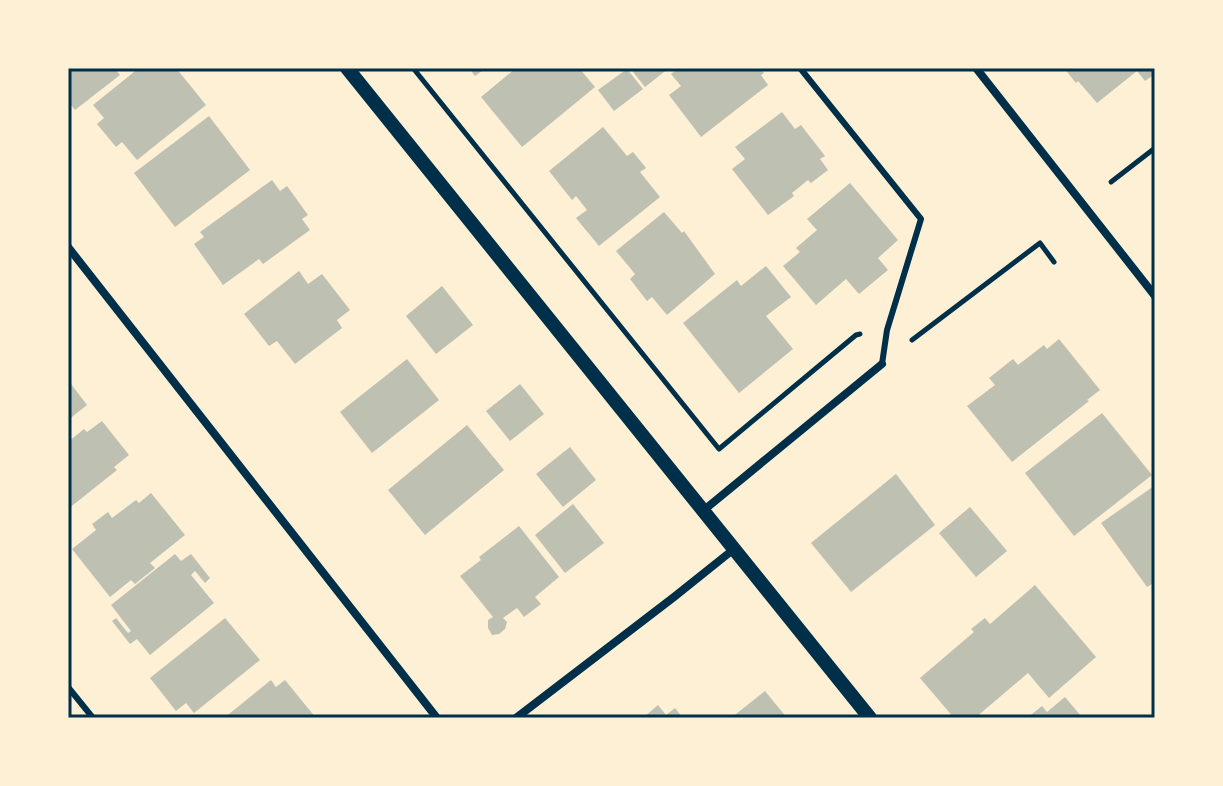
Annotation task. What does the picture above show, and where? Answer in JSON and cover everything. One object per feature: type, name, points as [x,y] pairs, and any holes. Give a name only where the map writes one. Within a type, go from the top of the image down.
[{"type":"street","points":[[347,68],[870,718]]},
{"type":"street","points":[[976,68],[1155,296]]},
{"type":"street","points":[[68,247],[437,718]]},
{"type":"street","points":[[704,510],[882,364]]},
{"type":"street","points":[[516,718],[734,549]]},
{"type":"lane","points":[[800,68],[921,219],[887,330],[882,364]]},
{"type":"lane","points":[[68,687],[93,718]]},
{"type":"path","points":[[413,68],[719,449],[856,335],[887,330],[906,344],[1040,243],[1054,262]]},
{"type":"path","points":[[1111,182],[1155,148]]},
{"type":"building","points":[[68,68],[114,68],[120,75],[75,110],[68,101]]},
{"type":"building","points":[[139,68],[176,68],[206,105],[137,160],[122,142],[116,147],[97,124],[104,118],[93,105]]},
{"type":"building","points":[[469,68],[486,68],[475,76]]},
{"type":"building","points":[[516,68],[579,68],[595,87],[522,147],[481,97]]},
{"type":"building","points":[[630,68],[669,68],[645,87]]},
{"type":"building","points":[[679,68],[760,68],[768,85],[701,137],[669,95],[681,86],[671,74]]},
{"type":"building","points":[[1064,68],[1155,68],[1155,74],[1145,81],[1137,71],[1097,103]]},
{"type":"building","points":[[627,69],[643,89],[614,111],[598,90]]},
{"type":"building","points":[[782,112],[795,129],[801,125],[825,156],[820,159],[828,170],[811,183],[808,180],[792,193],[794,196],[768,215],[732,169],[745,159],[735,147]]},
{"type":"building","points":[[209,116],[250,170],[175,227],[134,173]]},
{"type":"building","points":[[603,127],[627,156],[633,152],[646,168],[640,172],[660,197],[599,246],[576,218],[587,210],[576,196],[572,200],[549,171]]},
{"type":"building","points":[[272,180],[280,191],[287,186],[308,215],[302,219],[310,230],[263,264],[259,259],[223,285],[194,244],[204,237],[200,232]]},
{"type":"building","points":[[850,183],[898,240],[878,258],[888,270],[859,294],[846,279],[816,305],[783,266],[800,252],[796,248],[817,230],[807,219]]},
{"type":"building","points":[[664,212],[682,233],[684,231],[715,274],[667,315],[652,297],[647,301],[630,279],[635,274],[616,251]]},
{"type":"building","points":[[766,266],[791,297],[766,316],[793,349],[739,393],[683,323],[737,280],[741,286]]},
{"type":"building","points":[[299,271],[308,284],[322,274],[350,310],[337,320],[342,328],[295,364],[277,341],[269,346],[244,314]]},
{"type":"building","points":[[442,286],[473,325],[436,354],[406,316]]},
{"type":"building","points":[[1059,339],[1100,390],[1012,462],[967,406],[995,385],[989,378],[1013,359],[1018,365],[1044,345],[1047,349]]},
{"type":"building","points":[[407,359],[439,400],[372,453],[340,412]]},
{"type":"building","points":[[68,380],[87,405],[68,420]]},
{"type":"building","points":[[520,384],[544,414],[510,441],[486,411]]},
{"type":"building","points":[[1102,413],[1152,475],[1074,536],[1025,473]]},
{"type":"building","points":[[102,421],[129,455],[114,467],[117,470],[68,509],[68,442],[84,429],[87,432]]},
{"type":"building","points":[[467,425],[504,470],[425,535],[388,490]]},
{"type":"building","points":[[570,447],[596,480],[563,507],[536,474]]},
{"type":"building","points":[[896,474],[935,525],[851,592],[811,543]]},
{"type":"building","points":[[1154,486],[1155,582],[1147,587],[1101,523]]},
{"type":"building","points":[[151,493],[185,535],[150,563],[155,568],[135,584],[131,580],[110,597],[72,549],[96,530],[92,524],[108,512],[112,518]]},
{"type":"building","points":[[573,504],[604,543],[565,573],[535,535]]},
{"type":"building","points":[[970,507],[1007,551],[976,577],[939,533]]},
{"type":"building","points":[[519,526],[559,577],[535,597],[541,604],[524,617],[517,608],[503,618],[507,622],[505,629],[492,635],[488,620],[493,617],[460,576]]},
{"type":"building","points":[[175,554],[181,561],[191,554],[210,578],[205,583],[195,571],[191,575],[214,603],[150,655],[137,639],[130,644],[112,621],[116,618],[128,633],[131,631],[111,605]]},
{"type":"building","points":[[1035,585],[1096,657],[1049,698],[1028,673],[975,718],[954,718],[920,678],[974,632],[971,629],[985,618],[990,624]]},
{"type":"building","points":[[225,618],[260,660],[194,713],[186,703],[176,711],[150,678]]},
{"type":"building","points":[[271,680],[276,687],[285,680],[316,718],[224,718]]},
{"type":"building","points":[[765,691],[787,718],[731,718]]},
{"type":"building","points":[[1065,697],[1081,716],[1027,718],[1042,706],[1047,712]]},
{"type":"building","points":[[658,705],[666,715],[675,708],[683,718],[643,718]]}]
